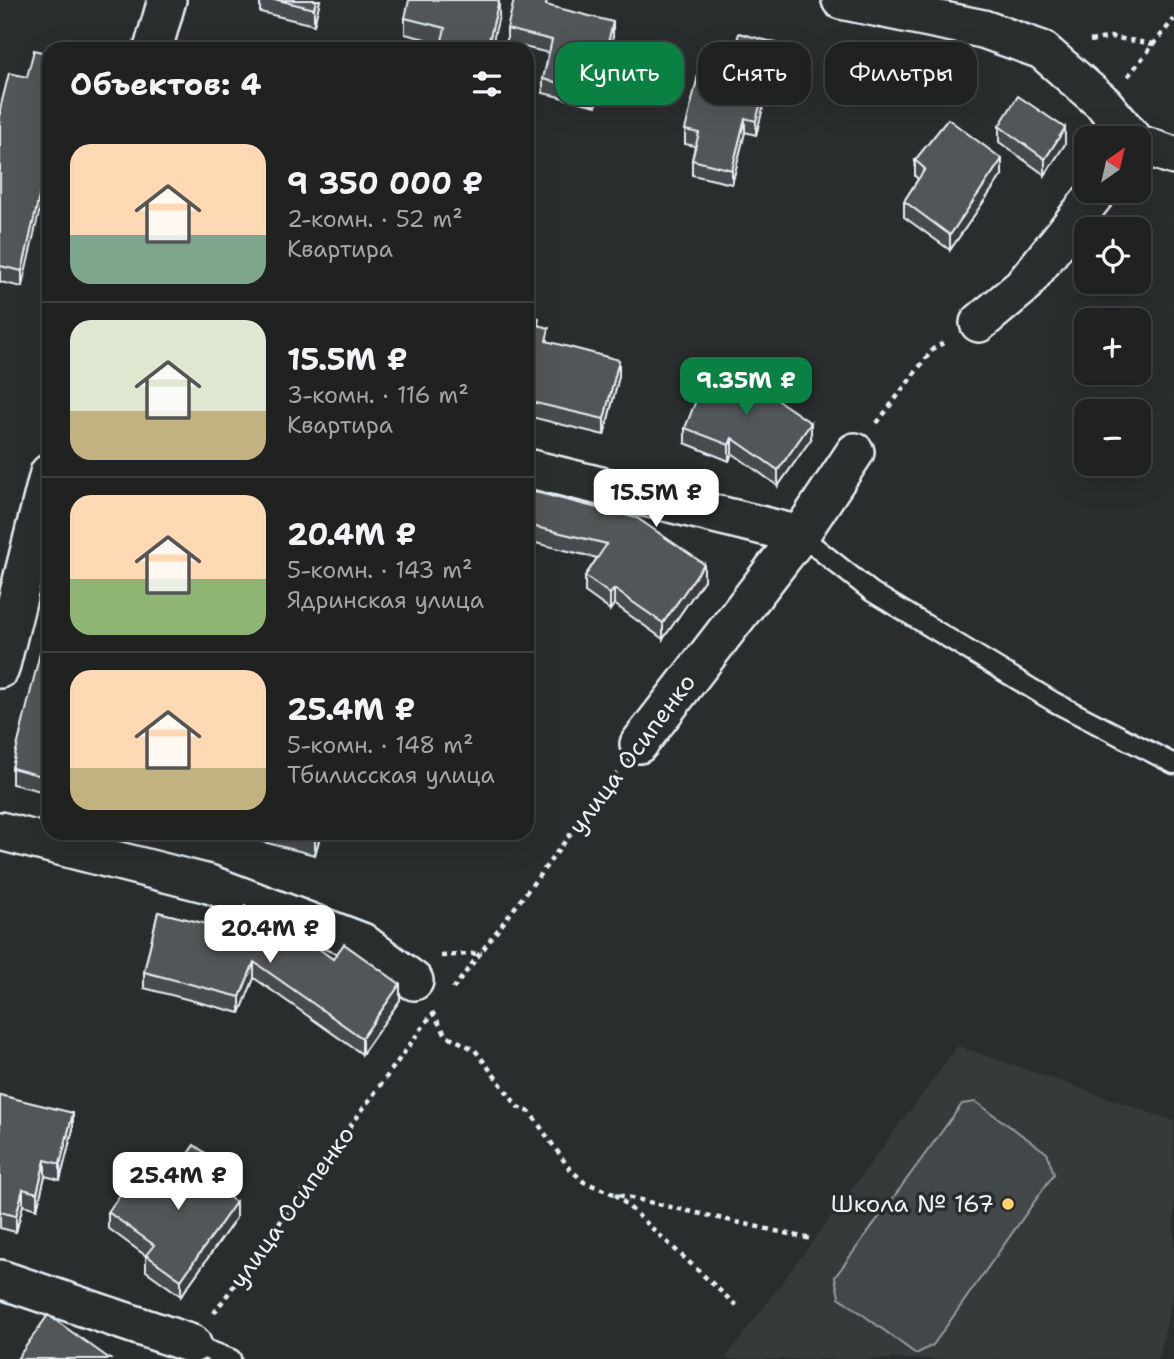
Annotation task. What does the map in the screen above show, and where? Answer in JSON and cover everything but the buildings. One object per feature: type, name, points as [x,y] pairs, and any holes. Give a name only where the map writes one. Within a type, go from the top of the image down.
[{"type":"street","points":[[155,42],[167,0]]},
{"type":"street","points":[[841,0],[983,29],[1042,50],[1103,103],[1122,126]]},
{"type":"street","points":[[1152,148],[1174,156]]},
{"type":"street","points":[[979,323],[1022,287],[1088,203]]},
{"type":"street","name":"улица Осипенко","points":[[639,744],[800,535],[855,452]]},
{"type":"street","points":[[534,470],[800,535]]},
{"type":"street","points":[[0,669],[42,501]]},
{"type":"street","points":[[0,831],[209,884],[362,942],[428,992]]},
{"type":"street","points":[[0,1279],[192,1344]]},
{"type":"lane","points":[[800,535],[872,592],[1054,702],[1174,764]]},
{"type":"lane","points":[[192,1344],[231,1359]]},
{"type":"path","points":[[1103,103],[1139,65],[1174,19]]},
{"type":"path","points":[[1042,50],[1111,37],[1154,44]]},
{"type":"path","points":[[855,452],[933,349],[979,323]]},
{"type":"path","name":"улица Осипенко","points":[[449,993],[639,744]]},
{"type":"path","points":[[428,992],[433,1013],[446,1035],[475,1049],[518,1107],[530,1112],[569,1168],[584,1182],[614,1194],[811,1239]]},
{"type":"path","name":"улица Осипенко","points":[[192,1344],[433,1013],[428,992]]},
{"type":"path","points":[[614,1194],[740,1309]]},
{"type":"shaded area","name":"Школа № 167","points":[[958,1046],[1174,1121],[1174,1287],[1159,1359],[725,1359]]},
{"type":"shaded area","points":[[976,1102],[1047,1153],[1054,1174],[933,1345],[916,1354],[839,1297],[835,1277],[962,1104]]},
{"type":"place","name":"Школа № 167","points":[[1008,1204]]}]
